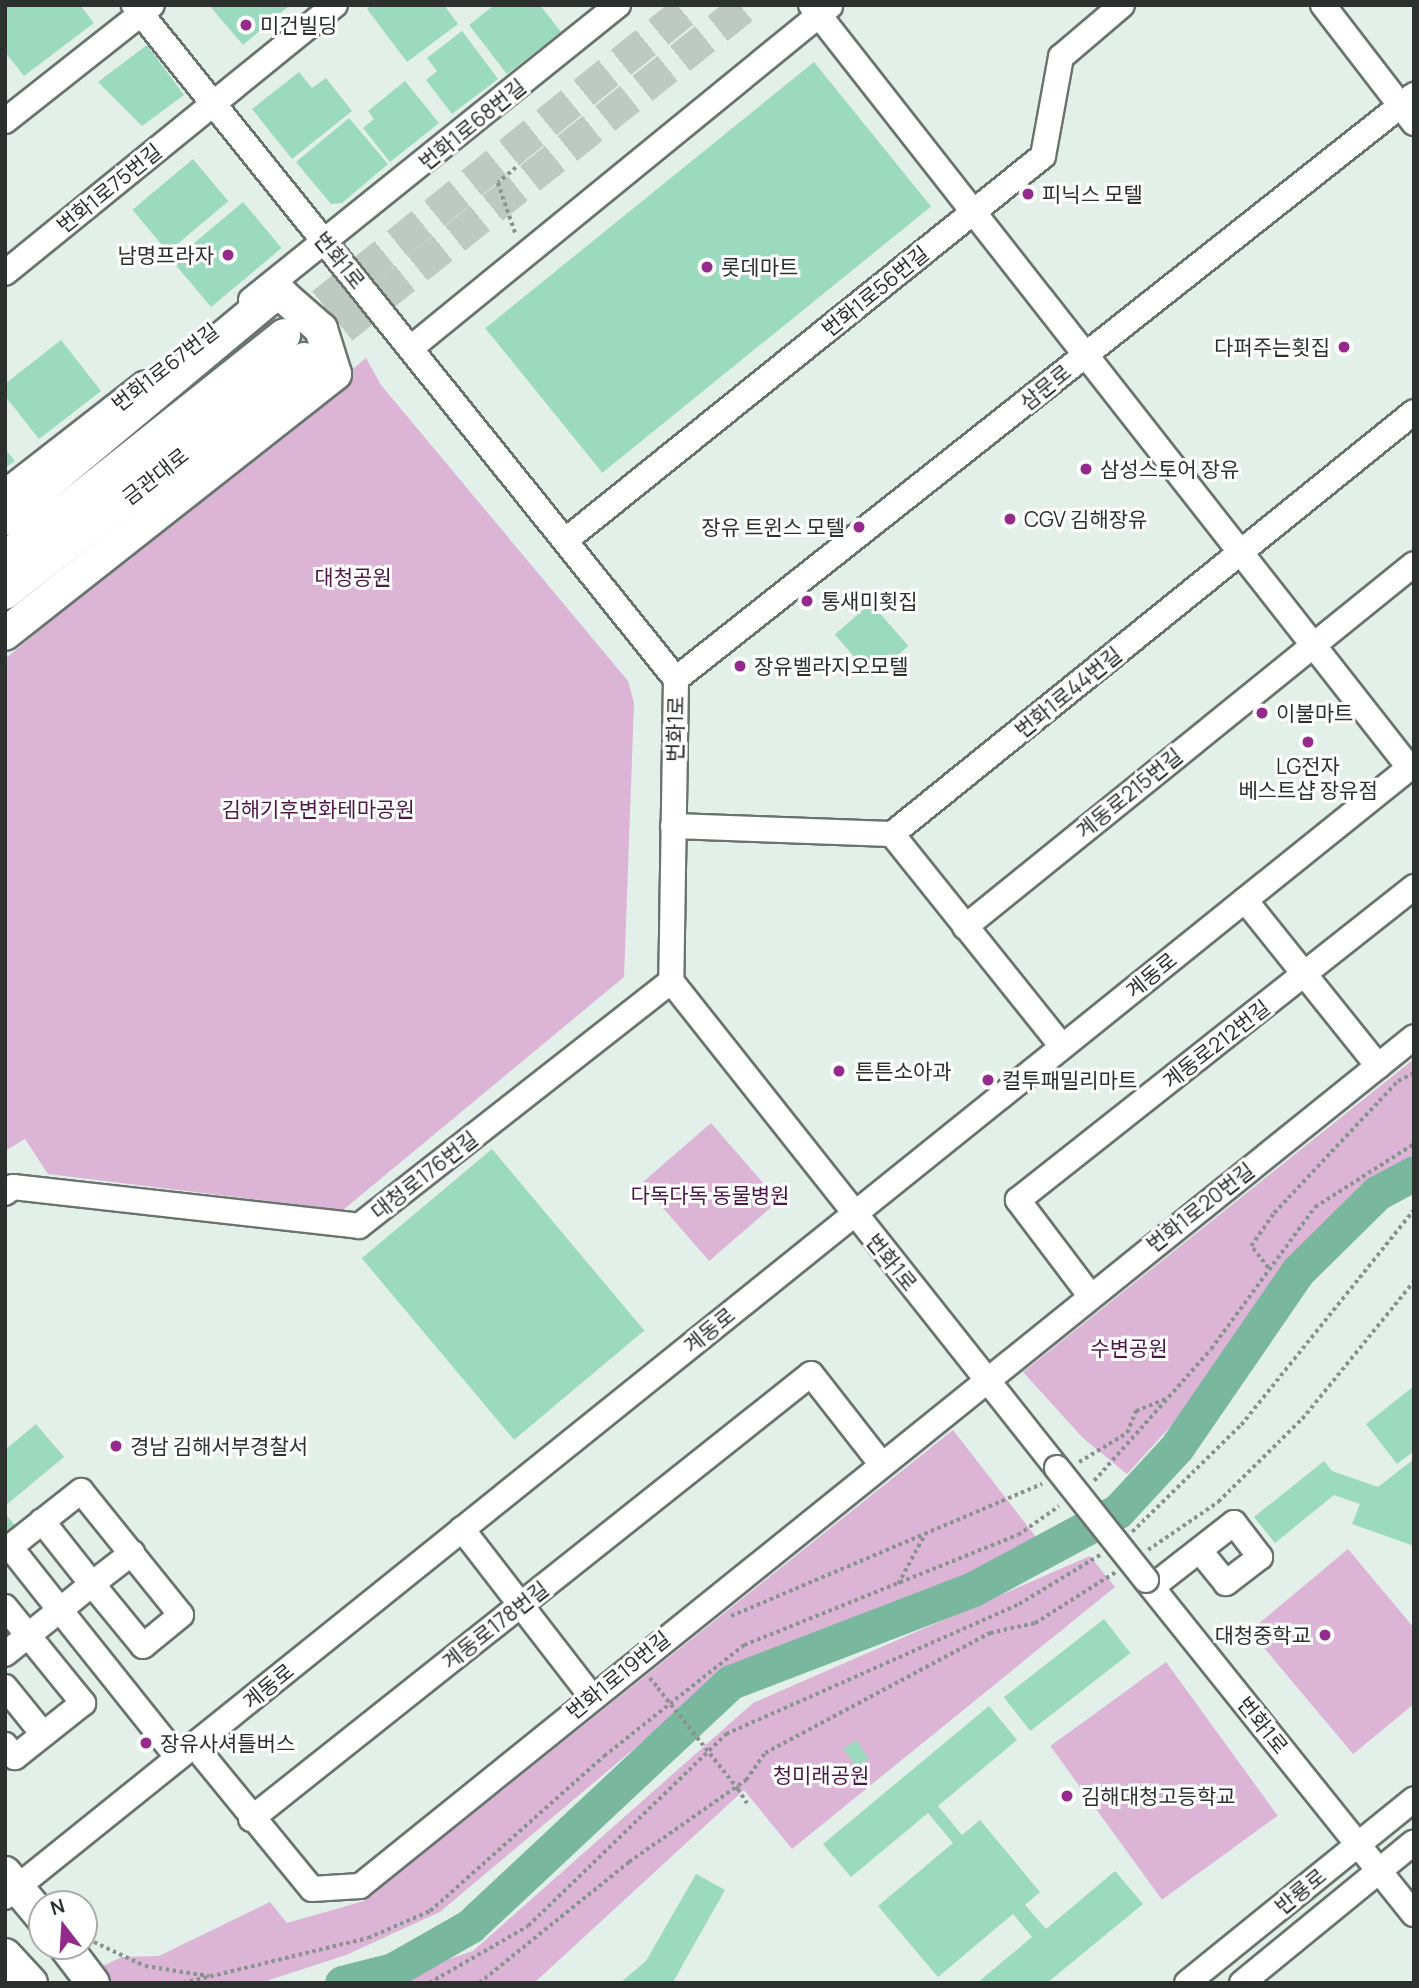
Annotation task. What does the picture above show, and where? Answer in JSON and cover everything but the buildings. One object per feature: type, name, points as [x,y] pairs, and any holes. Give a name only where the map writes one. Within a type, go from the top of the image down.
[{"type":"main road","points":[[5,519],[269,299],[282,295],[321,329],[335,374],[5,634]]},
{"type":"main road","name":"금관대로","points":[[5,558],[284,335]]},
{"type":"main road","name":"금관대로","points":[[5,593],[304,359]]},
{"type":"main road","points":[[9,1886],[28,1904]]},
{"type":"main road","points":[[5,1955],[30,1981]]},
{"type":"main road","points":[[81,1960],[93,1983]]},
{"type":"street","name":"번화1로75번길","points":[[5,273],[335,5]]},
{"type":"street","name":"번화1로68번길","points":[[326,242],[618,5]]},
{"type":"street","name":"번화1로56번길","points":[[566,540],[1044,156],[1061,57],[1122,5]]},
{"type":"street","points":[[1323,5],[1410,108]]},
{"type":"street","name":"번화1로","points":[[142,8],[213,104],[676,679],[671,981],[1059,1472],[1414,1914]]},
{"type":"street","points":[[5,121],[142,8]]},
{"type":"street","points":[[411,348],[820,8],[1239,552],[1411,766]]},
{"type":"street","name":"삼문로","points":[[676,679],[1088,354],[1410,108]]},
{"type":"street","name":"번화1로67번길","points":[[5,492],[326,242]]},
{"type":"street","name":"번화1로44번길","points":[[892,834],[1414,412]]},
{"type":"street","name":"계동로215번길","points":[[965,927],[1414,564]]},
{"type":"street","name":"계동로","points":[[9,1886],[186,1752],[1411,766]]},
{"type":"street","points":[[673,827],[892,834],[1062,1046]]},
{"type":"street","name":"계동로212번길","points":[[1089,1294],[1018,1200],[1414,887]]},
{"type":"street","points":[[1245,900],[1378,1066]]},
{"type":"street","name":"대청로176번길","points":[[5,1193],[13,1188],[359,1226],[671,981]]},
{"type":"street","name":"번화1로20번길","points":[[986,1377],[1414,1037]]},
{"type":"street","name":"계동로178번길","points":[[251,1819],[811,1374],[882,1465]]},
{"type":"street","name":"번화1로19번길","points":[[251,1819],[312,1888],[360,1886],[591,1696],[882,1465],[986,1377]]},
{"type":"street","points":[[43,1521],[143,1646],[181,1615],[81,1490],[8,1549],[186,1752],[251,1819]]},
{"type":"street","points":[[462,1529],[591,1696]]},
{"type":"street","points":[[1149,1584],[1200,1551]]},
{"type":"street","points":[[5,1654],[132,1553]]},
{"type":"street","points":[[5,1607],[83,1703],[15,1757],[5,1745]]},
{"type":"street","points":[[5,1687],[43,1734]]},
{"type":"street","name":"반룡로","points":[[1187,1983],[1414,1799]]},
{"type":"street","name":"반룡로","points":[[1242,1983],[1414,1842]]},
{"type":"path","points":[[516,168],[498,183],[523,256]]},
{"type":"path","points":[[1269,1269],[1251,1246],[1274,1213],[1398,1082],[1414,1073]]},
{"type":"path","points":[[1090,1484],[1169,1398],[1315,1207],[1414,1144]]},
{"type":"path","points":[[1122,1539],[1241,1425],[1414,1210]]},
{"type":"path","points":[[1142,1554],[1217,1502],[1302,1419],[1414,1281]]},
{"type":"path","points":[[706,1604],[724,1619],[924,1536],[1059,1472],[1127,1433],[1136,1411],[1169,1398]]},
{"type":"path","points":[[183,1983],[368,1938],[430,1911],[604,1756],[744,1646],[1018,1535],[1070,1499]]},
{"type":"path","points":[[897,1586],[924,1536]]},
{"type":"path","points":[[429,1983],[528,1926],[726,1734],[1020,1604],[1112,1547]]},
{"type":"path","points":[[479,1983],[629,1862],[746,1780],[765,1753],[990,1633],[1035,1623],[1121,1569]]},
{"type":"path","points":[[658,1688],[747,1802]]},
{"type":"path","points":[[98,1952],[145,1966],[211,1976]]},
{"type":"green space","name":"김해기후변화테마공원","points":[[366,358],[381,385],[628,681],[634,703],[624,977],[343,1210],[48,1174],[25,1139],[5,1151],[5,659]]},
{"type":"green space","name":"수변공원","points":[[1414,1059],[1414,1154],[1356,1193],[1201,1393],[1127,1474],[1083,1438],[1023,1372]]},
{"type":"green space","name":"다독다독 동물병원","points":[[711,1123],[779,1201],[709,1261],[642,1183]]},
{"type":"green space","points":[[953,1430],[1036,1537],[964,1580],[730,1668],[440,1912],[346,1955],[260,1983],[99,1983],[90,1972],[122,1957],[159,1956],[270,1902],[287,1923],[364,1901]]},
{"type":"green space","points":[[1348,1549],[1414,1628],[1414,1704],[1353,1754],[1250,1631]]},
{"type":"green space","name":"청미래공원","points":[[1090,1556],[1115,1587],[792,1849],[744,1790],[534,1983],[376,1983],[473,1951],[753,1703]]},
{"type":"green space","points":[[1166,1662],[1278,1816],[1162,1900],[1050,1746]]},
{"type":"waterway","points":[[342,1983],[393,1970],[470,1926],[731,1682],[973,1589],[1118,1511],[1177,1447],[1298,1271],[1377,1193],[1414,1173]]},
{"type":"tunnel","points":[[285,334],[692,5]]},
{"type":"tunnel","points":[[305,358],[747,5]]},
{"type":"place","name":"미건빌딩","points":[[246,25]]},
{"type":"place","name":"피닉스 모텔","points":[[1028,194]]},
{"type":"place","name":"남명프라자","points":[[228,255]]},
{"type":"place","name":"롯데마트","points":[[707,267]]},
{"type":"place","name":"다퍼주는횟집","points":[[1344,347]]},
{"type":"place","name":"삼성스토어 장유","points":[[1086,469]]},
{"type":"place","name":"CGV 김해장유","points":[[1010,519]]},
{"type":"place","name":"장유 트윈스 모텔","points":[[859,527]]},
{"type":"place","name":"통새미횟집","points":[[807,601]]},
{"type":"place","name":"장유벨라지오모텔","points":[[740,666]]},
{"type":"place","name":"이불마트","points":[[1262,713]]},
{"type":"place","name":"LG전자 베스트샵 장유점","points":[[1308,742]]},
{"type":"place","name":"튼튼소아과","points":[[839,1071]]},
{"type":"place","name":"컬투패밀리마트","points":[[988,1080]]},
{"type":"place","name":"경남 김해서부경찰서","points":[[116,1446]]},
{"type":"place","name":"대청중학교","points":[[1325,1635]]},
{"type":"place","name":"장유사셔틀버스","points":[[146,1743]]},
{"type":"place","name":"김해대청고등학교","points":[[1067,1796]]},
{"type":"park label","name":"대청공원","points":[[353,577]]}]
